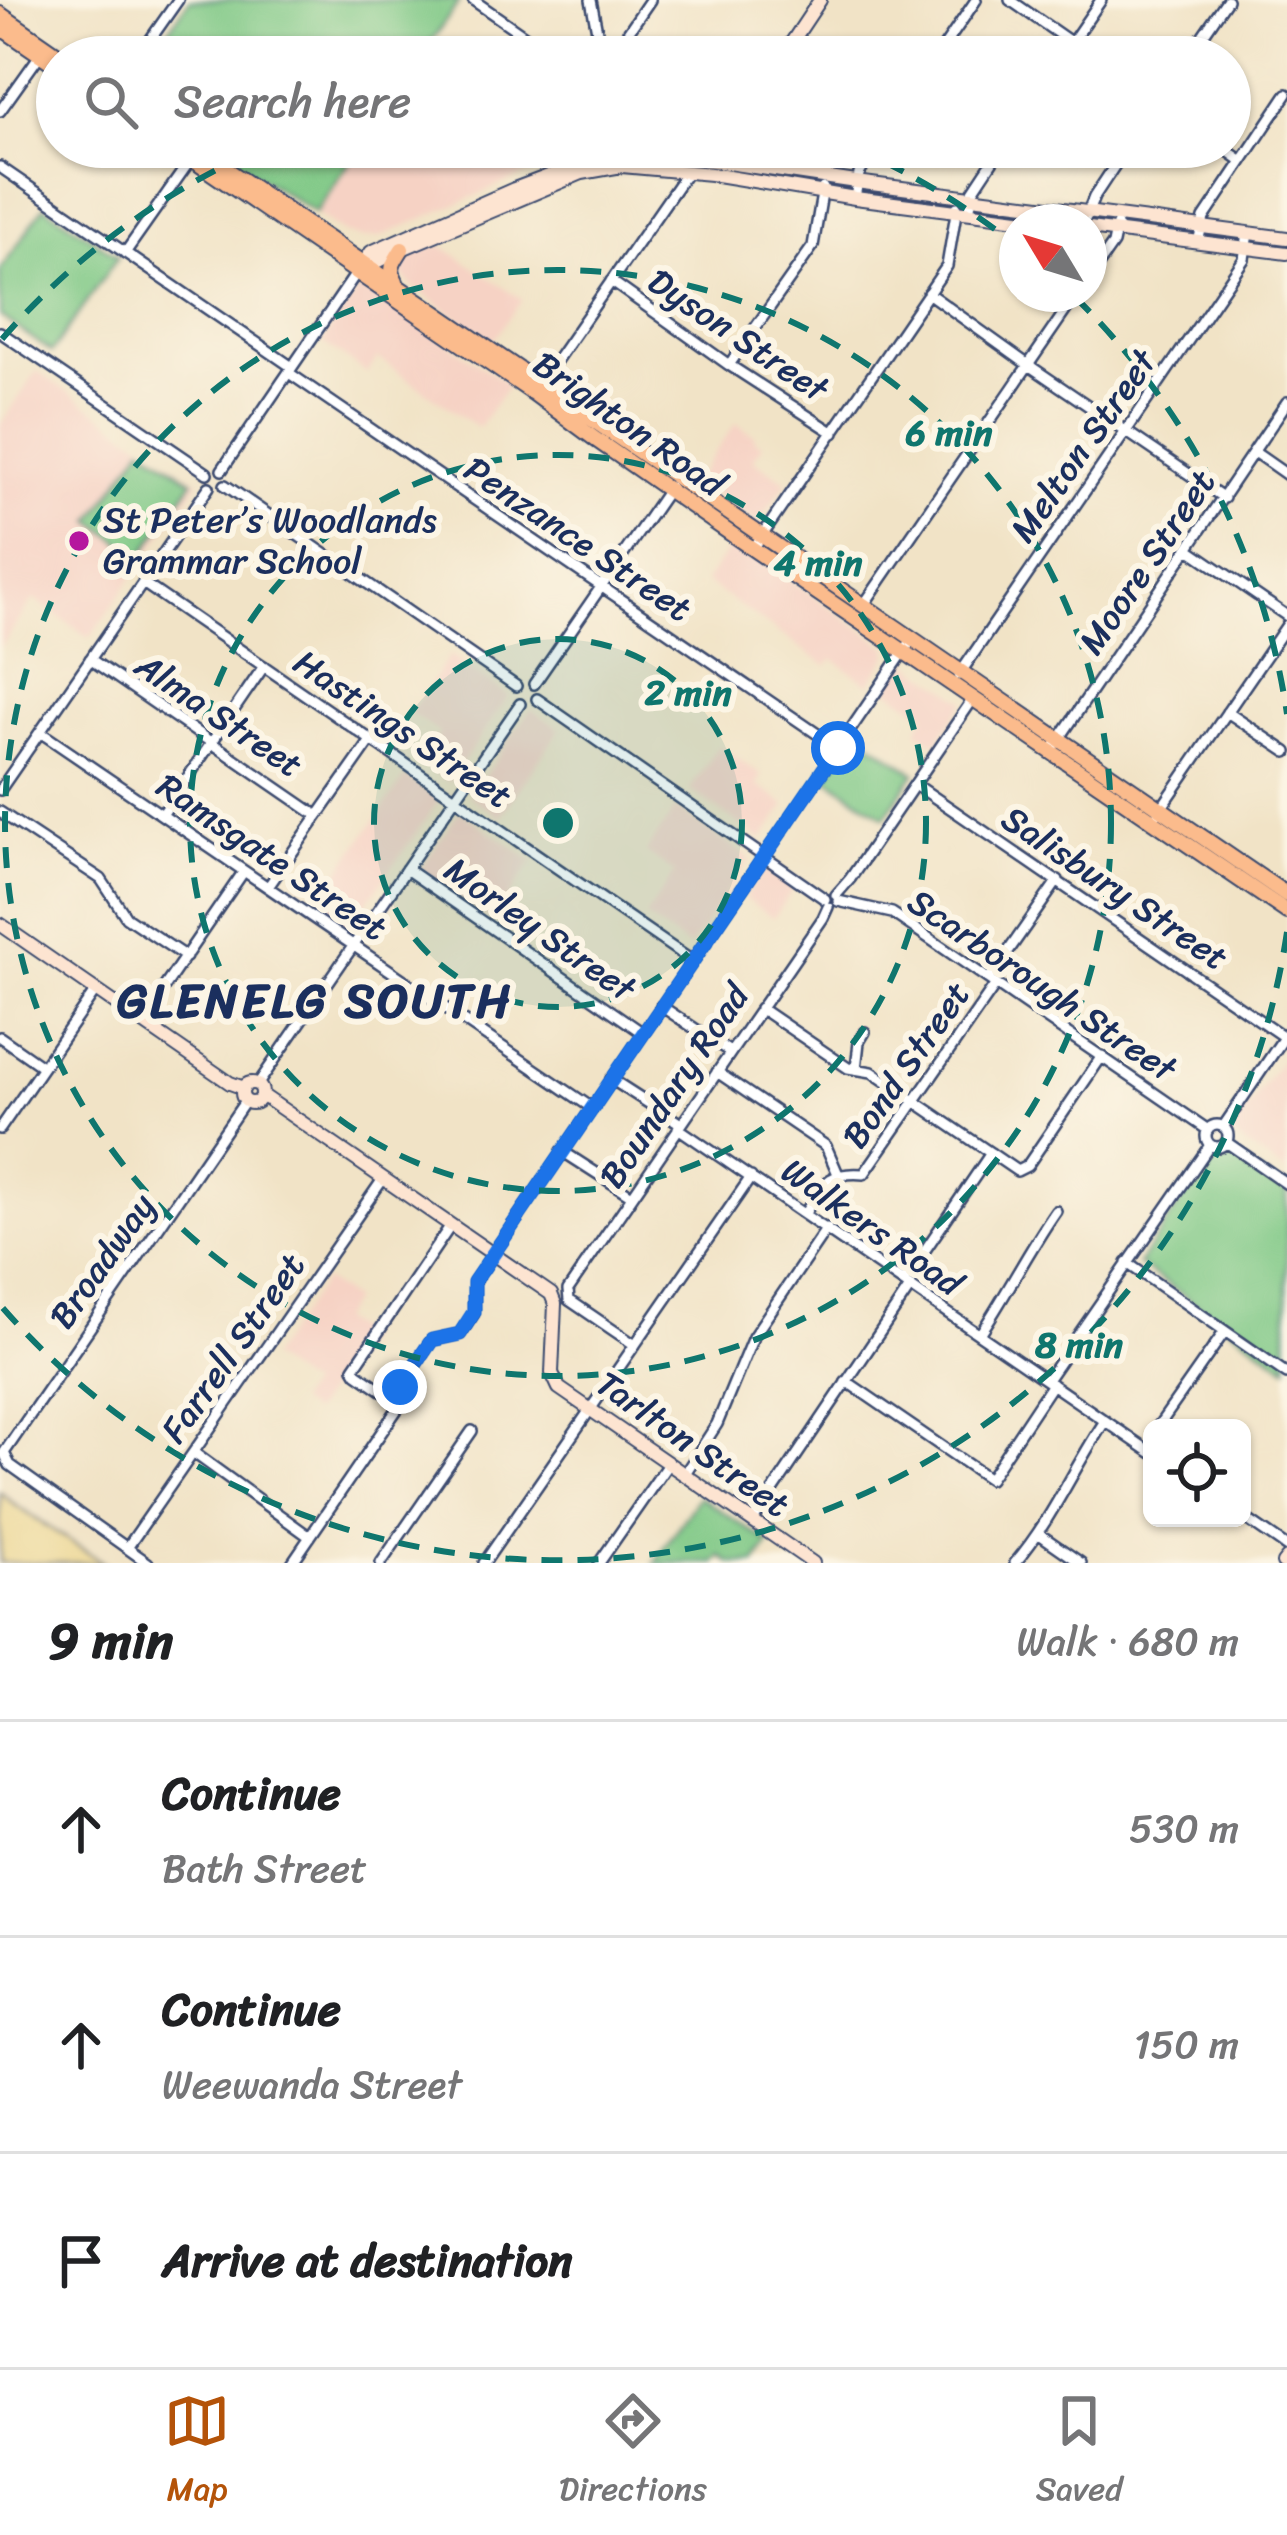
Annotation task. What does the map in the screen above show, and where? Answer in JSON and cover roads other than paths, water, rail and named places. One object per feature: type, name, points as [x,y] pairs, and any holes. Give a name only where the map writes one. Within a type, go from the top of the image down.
[{"type":"main road","points":[[796,36],[820,0]]},
{"type":"main road","points":[[0,14],[36,44]]},
{"type":"main road","points":[[0,27],[36,46]]},
{"type":"main road","name":"Brighton Road","points":[[216,168],[956,678],[1287,895]]},
{"type":"main road","points":[[364,267],[371,252],[569,168]]},
{"type":"main road","points":[[364,267],[582,173],[611,168]]},
{"type":"main road","points":[[648,168],[687,172],[696,168]]},
{"type":"main road","points":[[747,168],[822,193],[999,217]]},
{"type":"main road","points":[[764,168],[1004,204]]},
{"type":"main road","points":[[1107,218],[1287,238]]},
{"type":"main road","points":[[1107,229],[1287,254]]},
{"type":"main road","points":[[398,285],[391,271],[402,250]]},
{"type":"main road","name":"Brighton Road","points":[[364,267],[398,285],[536,388]]},
{"type":"main road","name":"Brighton Road","points":[[956,678],[974,699],[1055,745]]},
{"type":"main road","name":"Brighton Road","points":[[1157,814],[1287,912]]},
{"type":"main road","points":[[0,924],[230,1083],[252,1092],[492,1253]]},
{"type":"main road","name":"Tarlton Street","points":[[492,1253],[554,1298],[554,1382],[559,1388],[808,1562]]},
{"type":"street","points":[[153,36],[178,0]]},
{"type":"street","points":[[473,0],[525,36]]},
{"type":"street","points":[[591,0],[600,36]]},
{"type":"street","points":[[622,36],[650,0]]},
{"type":"street","points":[[951,36],[976,0]]},
{"type":"street","points":[[1010,0],[1063,36]]},
{"type":"street","points":[[1076,36],[1101,0]]},
{"type":"street","points":[[1202,36],[1227,0]]},
{"type":"street","points":[[0,111],[36,60]]},
{"type":"street","points":[[1251,147],[1287,94]]},
{"type":"street","name":"Penzance Street","points":[[0,166],[599,587],[838,748]]},
{"type":"street","points":[[124,254],[183,168]]},
{"type":"street","points":[[855,198],[856,182],[864,168]]},
{"type":"street","points":[[758,543],[947,266],[965,196],[986,168]]},
{"type":"street","points":[[1095,204],[1115,168]]},
{"type":"street","points":[[1198,242],[1200,226],[1237,168]]},
{"type":"street","points":[[661,169],[669,176],[670,197]]},
{"type":"street","points":[[536,388],[687,172]]},
{"type":"street","points":[[730,365],[814,246],[825,177]]},
{"type":"street","points":[[1107,252],[1118,216]]},
{"type":"street","name":"Melton Street","points":[[956,678],[1244,259],[1248,233]]},
{"type":"street","points":[[222,470],[364,267]]},
{"type":"street","name":"Dyson Street","points":[[611,281],[834,433]]},
{"type":"street","points":[[928,292],[1224,498]]},
{"type":"street","points":[[859,611],[1064,312]]},
{"type":"street","points":[[0,332],[207,473]]},
{"type":"street","name":"Moore Street","points":[[1055,745],[1287,402]]},
{"type":"street","points":[[1254,452],[1287,475]]},
{"type":"street","points":[[222,470],[225,485],[209,487],[207,473],[222,470]]},
{"type":"street","points":[[533,684],[673,483]]},
{"type":"street","points":[[225,485],[516,686]]},
{"type":"street","points":[[0,790],[209,487]]},
{"type":"street","points":[[1157,814],[1287,620],[1189,549]]},
{"type":"street","name":"Hastings Street","points":[[143,583],[692,961]]},
{"type":"street","points":[[292,1563],[398,1408],[400,1387],[432,1340],[460,1334],[474,1312],[474,1282],[492,1253],[908,645]]},
{"type":"street","name":"Alma Street","points":[[90,659],[318,816]]},
{"type":"street","points":[[162,815],[264,666]]},
{"type":"street","points":[[526,681],[533,684],[537,699],[520,704],[514,698],[516,686],[526,681]]},
{"type":"street","points":[[537,699],[832,900]]},
{"type":"street","name":"Boundary Road","points":[[635,1345],[567,1297],[568,1290],[974,699]]},
{"type":"street","name":"Broadway","points":[[127,1548],[10,1465],[4,1453],[520,704]]},
{"type":"street","points":[[1227,712],[1287,752]]},
{"type":"street","name":"Ramsgate Street","points":[[40,732],[592,1108]]},
{"type":"street","points":[[268,887],[371,740]]},
{"type":"street","name":"Salisbury Street","points":[[915,784],[1286,1035]]},
{"type":"street","points":[[0,812],[101,879],[126,917],[186,957]]},
{"type":"street","name":"Morley Street","points":[[406,869],[643,1033]]},
{"type":"street","points":[[141,1022],[244,871]]},
{"type":"street","points":[[850,879],[852,904]]},
{"type":"street","name":"Bond Street","points":[[805,1213],[838,1174],[864,1174],[1058,880]]},
{"type":"street","name":"Scarborough Street","points":[[832,900],[892,913],[1208,1130]]},
{"type":"street","points":[[0,1129],[96,990]]},
{"type":"street","points":[[661,1006],[730,1052]]},
{"type":"street","points":[[760,1008],[848,1068],[872,1072],[1019,1171],[1102,1056]]},
{"type":"street","points":[[856,1069],[865,1032]]},
{"type":"street","points":[[1222,1127],[1286,1035]]},
{"type":"street","points":[[0,1037],[43,1067]]},
{"type":"street","points":[[717,1072],[826,1147],[838,1174]]},
{"type":"street","name":"Walkers Road","points":[[611,1079],[1143,1447]]},
{"type":"street","points":[[1210,1145],[1206,1137],[1213,1126],[1227,1132],[1226,1142]]},
{"type":"street","points":[[1210,1145],[1226,1142]]},
{"type":"street","points":[[1226,1142],[1287,1184]]},
{"type":"street","points":[[846,1381],[989,1479],[1127,1263],[1210,1145]]},
{"type":"street","points":[[562,1151],[632,1196]]},
{"type":"street","points":[[752,1522],[991,1153]]},
{"type":"street","points":[[484,1563],[752,1177]]},
{"type":"street","name":"Farrell Street","points":[[127,1548],[383,1179]]},
{"type":"street","points":[[980,1334],[1055,1211]]},
{"type":"street","points":[[399,1402],[354,1368],[451,1225]]},
{"type":"street","points":[[684,1475],[717,1424],[753,1337],[827,1228]]},
{"type":"street","points":[[1127,1263],[1287,1374]]},
{"type":"street","points":[[1164,1419],[1225,1331]]},
{"type":"street","points":[[1015,1563],[1105,1421]]},
{"type":"street","points":[[381,1563],[472,1431]]},
{"type":"street","points":[[194,1453],[310,1537]]},
{"type":"street","points":[[599,1563],[668,1464]]},
{"type":"street","points":[[1251,1522],[1287,1547]]},
{"type":"street","points":[[1038,1533],[1081,1563]]},
{"type":"street","points":[[127,1548],[148,1563]]},
{"type":"place","name":"St Peter’s Woodlands Grammar School","points":[[79,541]]},
{"type":"district","name":"GLENELG SOUTH","points":[[315,1000]]}]
